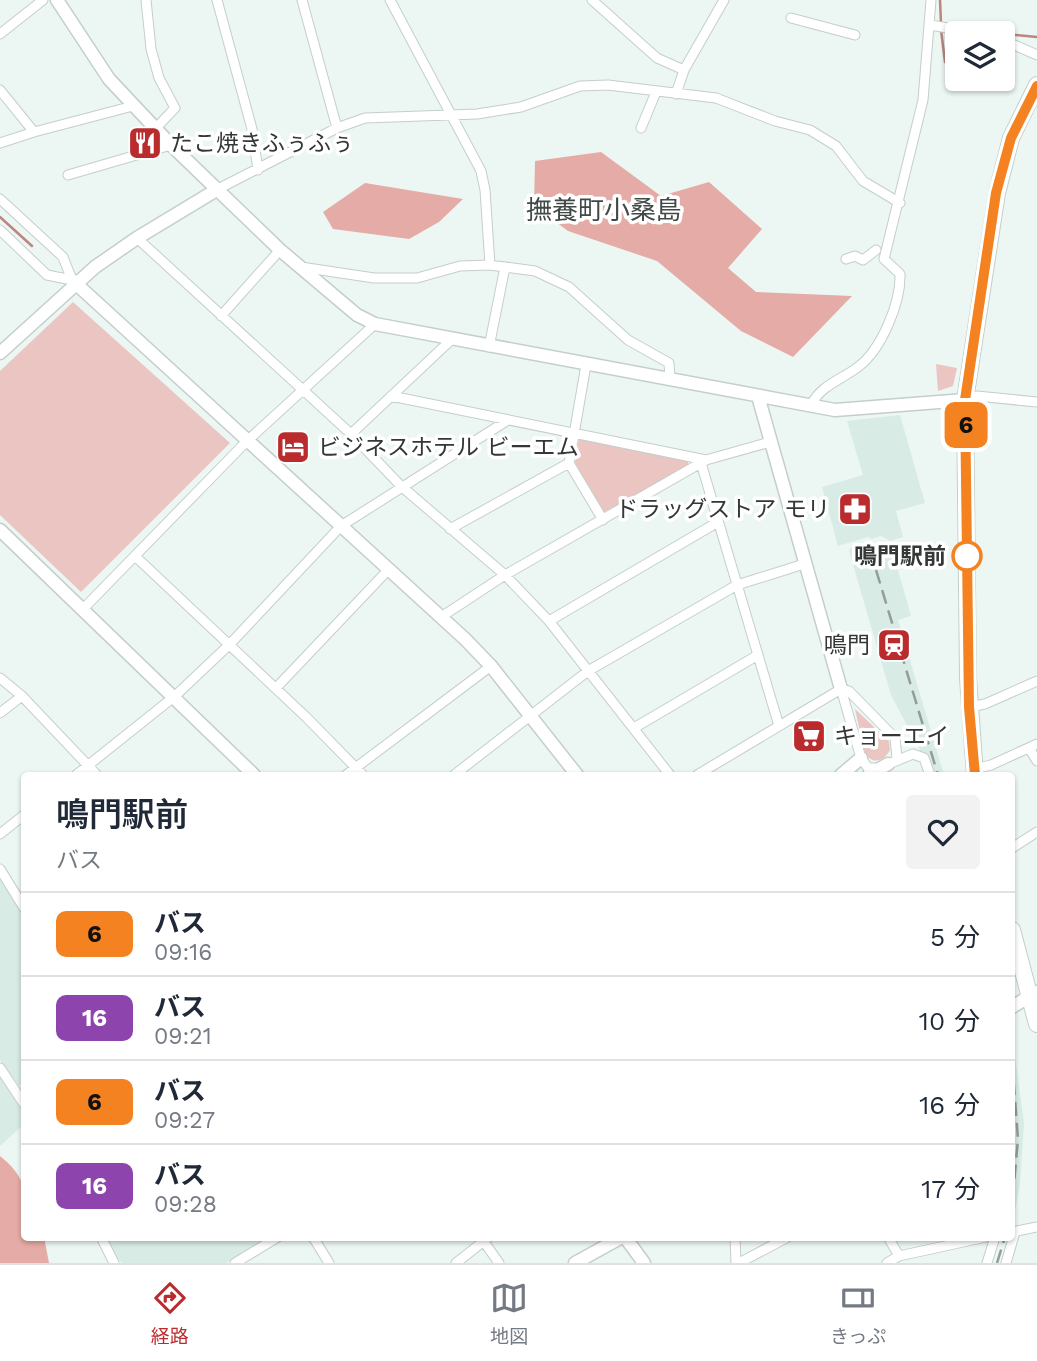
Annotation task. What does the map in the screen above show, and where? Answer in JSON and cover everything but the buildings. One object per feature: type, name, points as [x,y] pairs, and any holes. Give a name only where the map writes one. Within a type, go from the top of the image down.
[{"type":"highway","points":[[974,772],[969,707],[965,400],[996,193],[1011,138],[1037,85]]},
{"type":"highway","points":[[1015,939],[1033,995],[1037,1024]]},
{"type":"street","points":[[0,34],[43,0]]},
{"type":"street","points":[[57,0],[109,79],[171,145],[280,250],[357,316],[375,324],[835,410],[965,400],[977,396],[1037,402]]},
{"type":"street","points":[[146,0],[150,39],[159,78],[175,108],[155,128]]},
{"type":"street","points":[[217,0],[252,129],[258,170]]},
{"type":"street","points":[[302,0],[337,128]]},
{"type":"street","points":[[390,0],[481,171],[490,265]]},
{"type":"street","points":[[592,0],[657,58],[684,70]]},
{"type":"street","points":[[676,94],[684,70],[724,0]]},
{"type":"street","points":[[811,405],[816,396],[832,382],[866,360],[892,320],[900,293],[900,274],[884,258],[900,203],[923,100],[931,0]]},
{"type":"street","points":[[791,18],[855,35]]},
{"type":"street","points":[[931,25],[945,28]]},
{"type":"street","points":[[1015,45],[1037,55]]},
{"type":"street","points":[[0,353],[74,283],[136,238],[218,189],[337,128],[365,118],[477,114],[520,107],[580,86],[608,85],[716,98],[825,136],[863,181],[900,203]]},
{"type":"street","points":[[0,90],[34,132]]},
{"type":"street","points":[[641,128],[656,92]]},
{"type":"street","points":[[0,143],[133,106]]},
{"type":"street","points":[[68,175],[171,145]]},
{"type":"street","points":[[0,199],[63,257],[74,283],[441,617],[491,666],[571,772]]},
{"type":"street","points":[[0,230],[47,275],[74,283]]},
{"type":"street","points":[[136,238],[351,434],[401,486],[505,575],[549,621],[668,772]]},
{"type":"street","points":[[221,316],[280,250]]},
{"type":"street","points":[[846,259],[855,256],[863,260],[876,250]]},
{"type":"street","points":[[301,267],[374,278],[417,278],[460,266],[490,265],[549,275],[569,286],[628,340],[669,363],[670,380]]},
{"type":"street","points":[[489,346],[505,267]]},
{"type":"street","points":[[82,610],[247,441],[375,324]]},
{"type":"street","points":[[351,434],[451,340]]},
{"type":"street","points":[[586,365],[569,463],[603,520]]},
{"type":"street","points":[[391,396],[704,462]]},
{"type":"street","points":[[758,396],[861,758],[868,768],[872,769],[919,754],[924,758],[929,772]]},
{"type":"street","points":[[80,772],[175,696],[230,644],[341,526],[508,420]]},
{"type":"street","points":[[441,617],[505,575],[704,462],[770,442]]},
{"type":"street","points":[[704,462],[718,523],[779,726]]},
{"type":"street","points":[[450,528],[569,463]]},
{"type":"street","points":[[549,621],[718,523]]},
{"type":"street","points":[[0,530],[251,772]]},
{"type":"street","points":[[136,557],[276,688],[361,772]]},
{"type":"street","points":[[458,772],[589,671],[737,585],[804,564]]},
{"type":"street","points":[[276,688],[388,569]]},
{"type":"street","points":[[634,728],[758,655]]},
{"type":"street","points":[[350,772],[491,666]]},
{"type":"street","points":[[0,678],[22,696],[95,772]]},
{"type":"street","points":[[969,707],[985,704],[1037,681]]},
{"type":"street","points":[[702,772],[841,689],[849,691],[895,738],[893,761]]},
{"type":"street","points":[[0,713],[22,696]]},
{"type":"street","points":[[974,772],[1033,746],[1037,761]]},
{"type":"street","points":[[845,772],[861,758]]},
{"type":"street","points":[[874,772],[893,761]]},
{"type":"street","points":[[0,834],[21,817]]},
{"type":"street","points":[[1015,846],[1037,832]]},
{"type":"street","points":[[0,869],[21,903]]},
{"type":"street","points":[[1015,1005],[1033,995]]},
{"type":"street","points":[[0,1068],[21,1100]]},
{"type":"street","points":[[1015,1232],[1037,1227]]},
{"type":"street","points":[[103,1241],[114,1263]]},
{"type":"street","points":[[235,1263],[271,1241]]},
{"type":"street","points":[[315,1241],[329,1263]]},
{"type":"street","points":[[456,1263],[482,1241]]},
{"type":"street","points":[[485,1241],[499,1263]]},
{"type":"street","points":[[575,1263],[616,1241]]},
{"type":"street","points":[[626,1241],[643,1263]]},
{"type":"street","points":[[735,1241],[738,1263],[780,1241]]},
{"type":"street","points":[[890,1241],[899,1256]]},
{"type":"street","points":[[887,1263],[899,1256],[968,1241]]},
{"type":"street","points":[[987,1263],[994,1241]]},
{"type":"street","points":[[1006,1263],[1011,1241]]},
{"type":"shaded area","points":[[601,152],[661,196],[709,182],[762,229],[728,268],[756,292],[852,296],[793,357],[741,331],[657,261],[568,231],[534,206],[535,161]]},
{"type":"shaded area","points":[[365,183],[463,199],[439,222],[409,239],[333,229],[323,212]]},
{"type":"shaded area","points":[[73,302],[230,443],[81,592],[0,515],[0,371]]},
{"type":"shaded area","points":[[936,364],[957,368],[953,386],[938,391]]},
{"type":"shaded area","points":[[900,415],[925,503],[896,511],[903,537],[890,541],[881,536],[872,539],[868,537],[838,546],[822,487],[863,475],[847,421]]},
{"type":"shaded area","points":[[579,439],[688,460],[688,468],[604,512],[575,463]]},
{"type":"shaded area","points":[[869,542],[873,544],[878,561],[894,556],[911,616],[898,620],[943,772],[931,772],[891,695],[849,551],[851,547]]},
{"type":"shaded area","points":[[855,709],[889,741],[890,750],[882,759],[872,760],[865,754]]},
{"type":"shaded area","points":[[0,876],[21,910],[19,1086],[0,1060]]},
{"type":"shaded area","points":[[1015,1057],[1024,1123],[1020,1184],[1015,1211]]},
{"type":"shaded area","points":[[0,1073],[21,1108],[21,1127],[0,1146]]},
{"type":"shaded area","points":[[0,1156],[21,1181],[21,1241],[45,1241],[49,1263],[0,1263]]},
{"type":"shaded area","points":[[106,1241],[262,1241],[226,1263],[122,1263],[109,1249]]},
{"type":"waterway","points":[[940,0],[941,23]]},
{"type":"waterway","points":[[941,30],[945,62]]},
{"type":"waterway","points":[[1015,35],[1037,37]]},
{"type":"waterway","points":[[0,217],[32,246]]},
{"type":"railway","points":[[870,550],[937,772]]},
{"type":"railway","points":[[1015,1100],[1018,1139],[1015,1172]]},
{"type":"railway","points":[[997,1263],[1004,1241]]},
{"type":"bus line","name":"6","points":[[975,772],[969,707],[965,400],[996,193],[1011,138],[1037,86]]},
{"type":"place","name":"たこ焼きふぅふぅ","points":[[145,143]]},
{"type":"place","name":"ビジネスホテル ビーエム","points":[[293,447]]},
{"type":"place","name":"ドラッグストア モリ","points":[[855,509]]},
{"type":"place","name":"鳴門駅前","points":[[967,556]]},
{"type":"place","name":"鳴門","points":[[894,645]]},
{"type":"place","name":"キョーエイ","points":[[809,736]]},
{"type":"district","name":"撫養町小桑島","points":[[604,210]]}]
